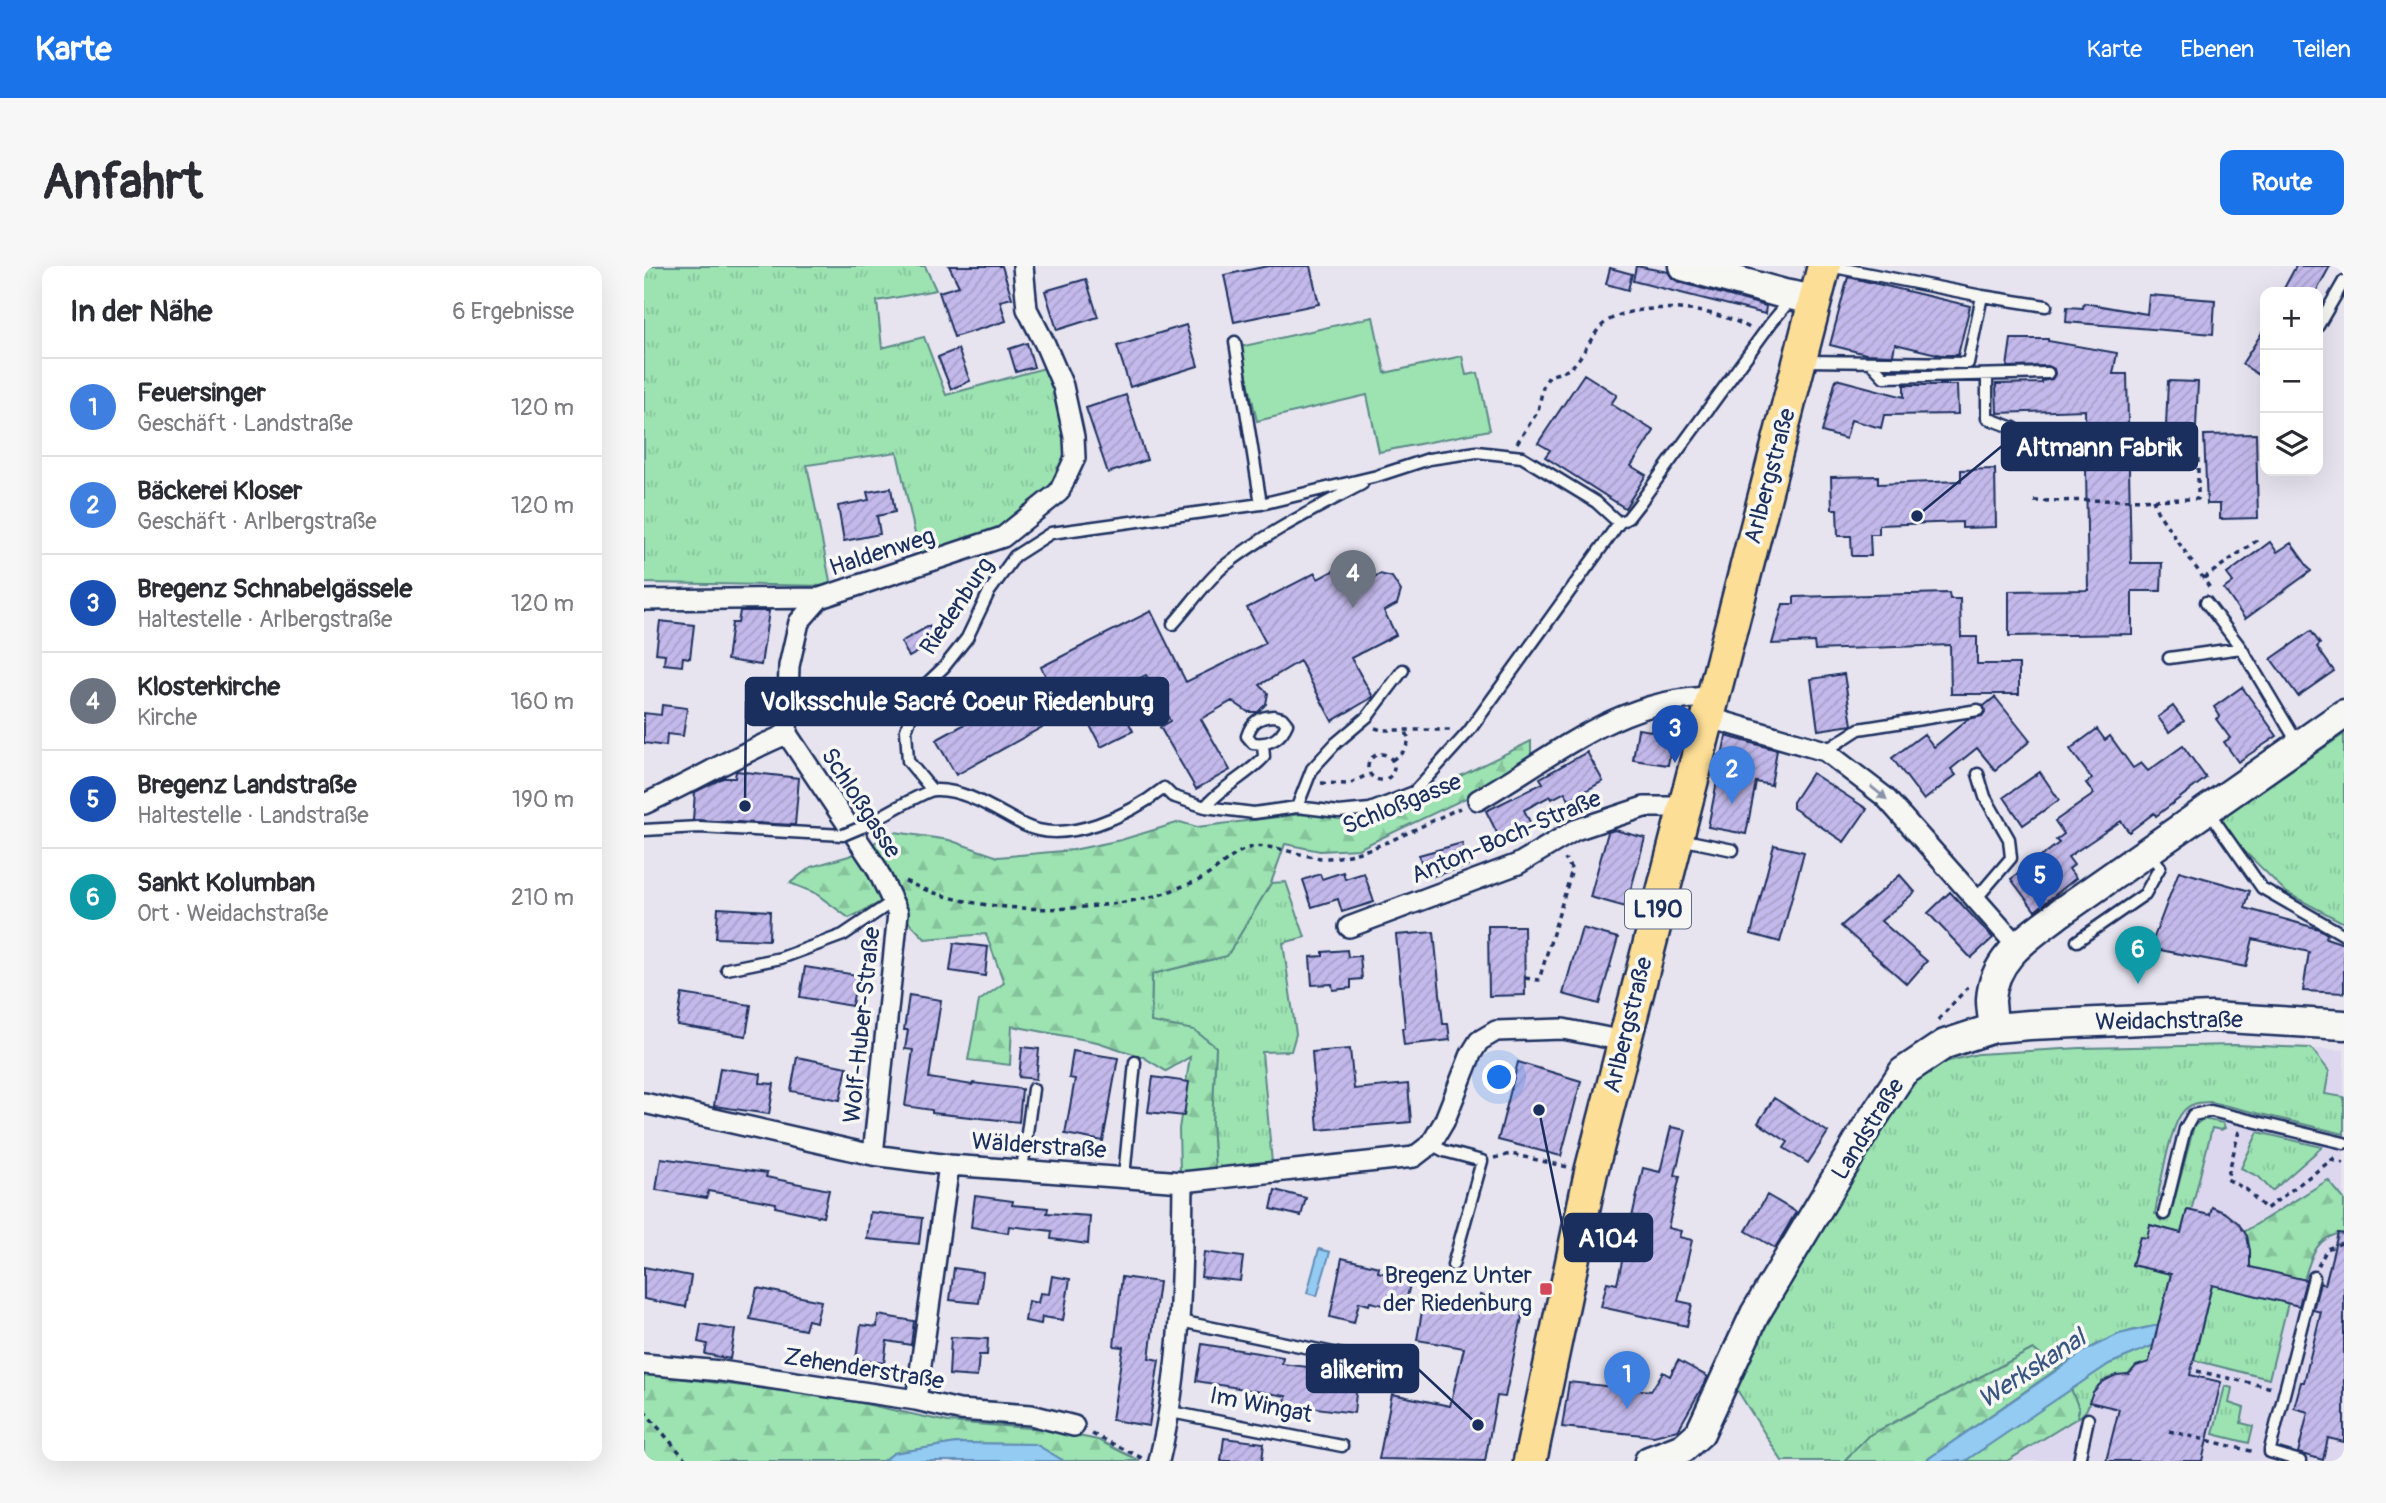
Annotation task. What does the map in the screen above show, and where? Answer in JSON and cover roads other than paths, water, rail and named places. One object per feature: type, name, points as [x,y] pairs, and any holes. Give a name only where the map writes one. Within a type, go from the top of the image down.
[{"type":"main road","name":"Arlbergstraße","points":[[1530,1461],[1591,1172],[1800,360],[1805,298],[1826,266]]},
{"type":"street","name":"Haldenweg","points":[[786,734],[789,666],[799,622],[820,598],[1003,537],[1059,492],[1075,458],[1074,437],[1063,386],[1027,309],[1023,266]]},
{"type":"street","points":[[1683,266],[1805,298]]},
{"type":"street","points":[[644,600],[820,598]]},
{"type":"street","name":"Schloßgasse","points":[[1478,800],[1579,736],[1617,717],[1657,703],[1710,707]]},
{"type":"street","points":[[1710,707],[1825,751],[1885,797],[2017,946]]},
{"type":"street","points":[[1994,1028],[1991,1000],[1997,973],[2017,946],[2061,912],[2344,714]]},
{"type":"street","points":[[644,804],[786,734]]},
{"type":"street","name":"Schloßgasse","points":[[786,734],[876,867],[892,902]]},
{"type":"street","name":"Anton-Boch-Straße","points":[[1349,927],[1518,864],[1575,830],[1644,807],[1684,807]]},
{"type":"street","name":"Wolf-Huber-Straße","points":[[873,1155],[898,913],[892,902]]},
{"type":"street","name":"Weidachstraße","points":[[1994,1028],[2211,1017],[2344,1025]]},
{"type":"street","name":"Landstraße","points":[[1649,1461],[1683,1448],[1700,1433],[1755,1314],[1865,1130],[1903,1072],[1944,1044],[1994,1028]]},
{"type":"street","points":[[1431,1144],[1444,1122],[1471,1054],[1479,1041],[1496,1031],[1563,1029],[1624,1041]]},
{"type":"street","name":"Wälderstraße","points":[[644,1103],[873,1155],[950,1165],[1183,1182],[1414,1157],[1431,1144]]},
{"type":"street","points":[[916,1401],[950,1165]]},
{"type":"street","name":"Im Wingat","points":[[1159,1461],[1171,1412],[1180,1321],[1183,1182]]},
{"type":"street","name":"Zehenderstraße","points":[[644,1364],[721,1371],[959,1410],[1031,1415],[1074,1426]]},
{"type":"lane","points":[[1826,266],[2046,306]]},
{"type":"lane","points":[[2323,317],[2344,281]]},
{"type":"lane","points":[[1800,360],[1968,363],[1982,296]]},
{"type":"lane","points":[[644,830],[713,827],[843,835],[932,790],[958,793],[1028,827],[1054,833],[1083,828],[1118,816],[1164,788],[1172,796],[1205,807],[1254,814],[1297,807],[1339,813],[1370,809],[1414,792],[1469,731],[1619,523],[1628,518],[1639,504],[1762,336],[1805,298]]},
{"type":"lane","points":[[1234,342],[1261,504]]},
{"type":"lane","points":[[1870,362],[1884,377],[2048,373]]},
{"type":"lane","points":[[1987,375],[1987,418],[2014,428]]},
{"type":"lane","name":"Riedenburg","points":[[932,790],[908,761],[906,730],[922,688],[944,667],[967,638],[989,592],[1015,556],[1051,533],[1261,504],[1377,476],[1441,457],[1477,452],[1522,457],[1596,502],[1619,523]]},
{"type":"lane","points":[[1173,624],[1224,566],[1267,537],[1377,476]]},
{"type":"lane","points":[[1003,537],[1015,556]]},
{"type":"lane","points":[[2206,602],[2241,648],[2299,746]]},
{"type":"lane","points":[[2168,658],[2241,648]]},
{"type":"lane","points":[[1297,807],[1312,769],[1336,743],[1368,716],[1403,670]]},
{"type":"lane","points":[[1825,751],[1859,729],[1978,710]]},
{"type":"lane","points":[[1205,807],[1214,796],[1253,770],[1264,757],[1263,744]]},
{"type":"lane","points":[[1975,900],[2011,858],[2009,839],[1984,797],[1978,774]]},
{"type":"lane","points":[[2208,811],[2262,888],[2344,935]]},
{"type":"lane","points":[[1676,838],[1733,850]]},
{"type":"lane","points":[[2077,942],[2145,894],[2160,867],[2149,852]]},
{"type":"lane","points":[[727,969],[781,958],[843,935],[892,902]]},
{"type":"lane","points":[[1124,1177],[1135,1062]]},
{"type":"lane","points":[[1022,1170],[1033,1089]]},
{"type":"lane","points":[[2164,1214],[2178,1151],[2188,1121],[2193,1115],[2211,1111],[2344,1143]]},
{"type":"lane","points":[[1431,1144],[1444,1151],[1482,1161],[1453,1265]]},
{"type":"lane","points":[[2300,1461],[2270,1452],[2314,1278]]},
{"type":"lane","points":[[1180,1321],[1343,1355]]},
{"type":"lane","name":"Im Wingat","points":[[1171,1412],[1342,1446]]},
{"type":"lane","points":[[2078,1461],[2088,1419]]},
{"type":"water","points":[[1319,1249],[1330,1252],[1317,1296],[1307,1293]]},
{"type":"water","points":[[2158,1326],[2154,1345],[2109,1364],[1965,1461],[1925,1461],[2086,1350],[2119,1334]]},
{"type":"water","points":[[957,1443],[1035,1444],[1064,1461],[883,1461],[894,1453]]},
{"type":"place","name":"Altmann Fabrik","points":[[1917,516]]},
{"type":"place","name":"Klosterkirche","points":[[1353,608]]},
{"type":"place","name":"Bregenz Schnabelgässele","points":[[1675,763]]},
{"type":"place","name":"Bäckerei Kloser","points":[[1732,804]]},
{"type":"place","name":"Volksschule Sacré Coeur Riedenburg","points":[[745,806]]},
{"type":"place","name":"Bregenz Landstraße","points":[[2040,910]]},
{"type":"place","name":"Sankt Kolumban","points":[[2138,984]]},
{"type":"place","name":"A104","points":[[1539,1110]]},
{"type":"place","name":"Bregenz Unter der Riedenburg","points":[[1546,1289]]},
{"type":"place","name":"Feuersinger","points":[[1627,1409]]},
{"type":"place","name":"alikerim","points":[[1478,1425]]},
{"type":"water label","name":"Werkskanal","points":[[2032,1369]]}]
